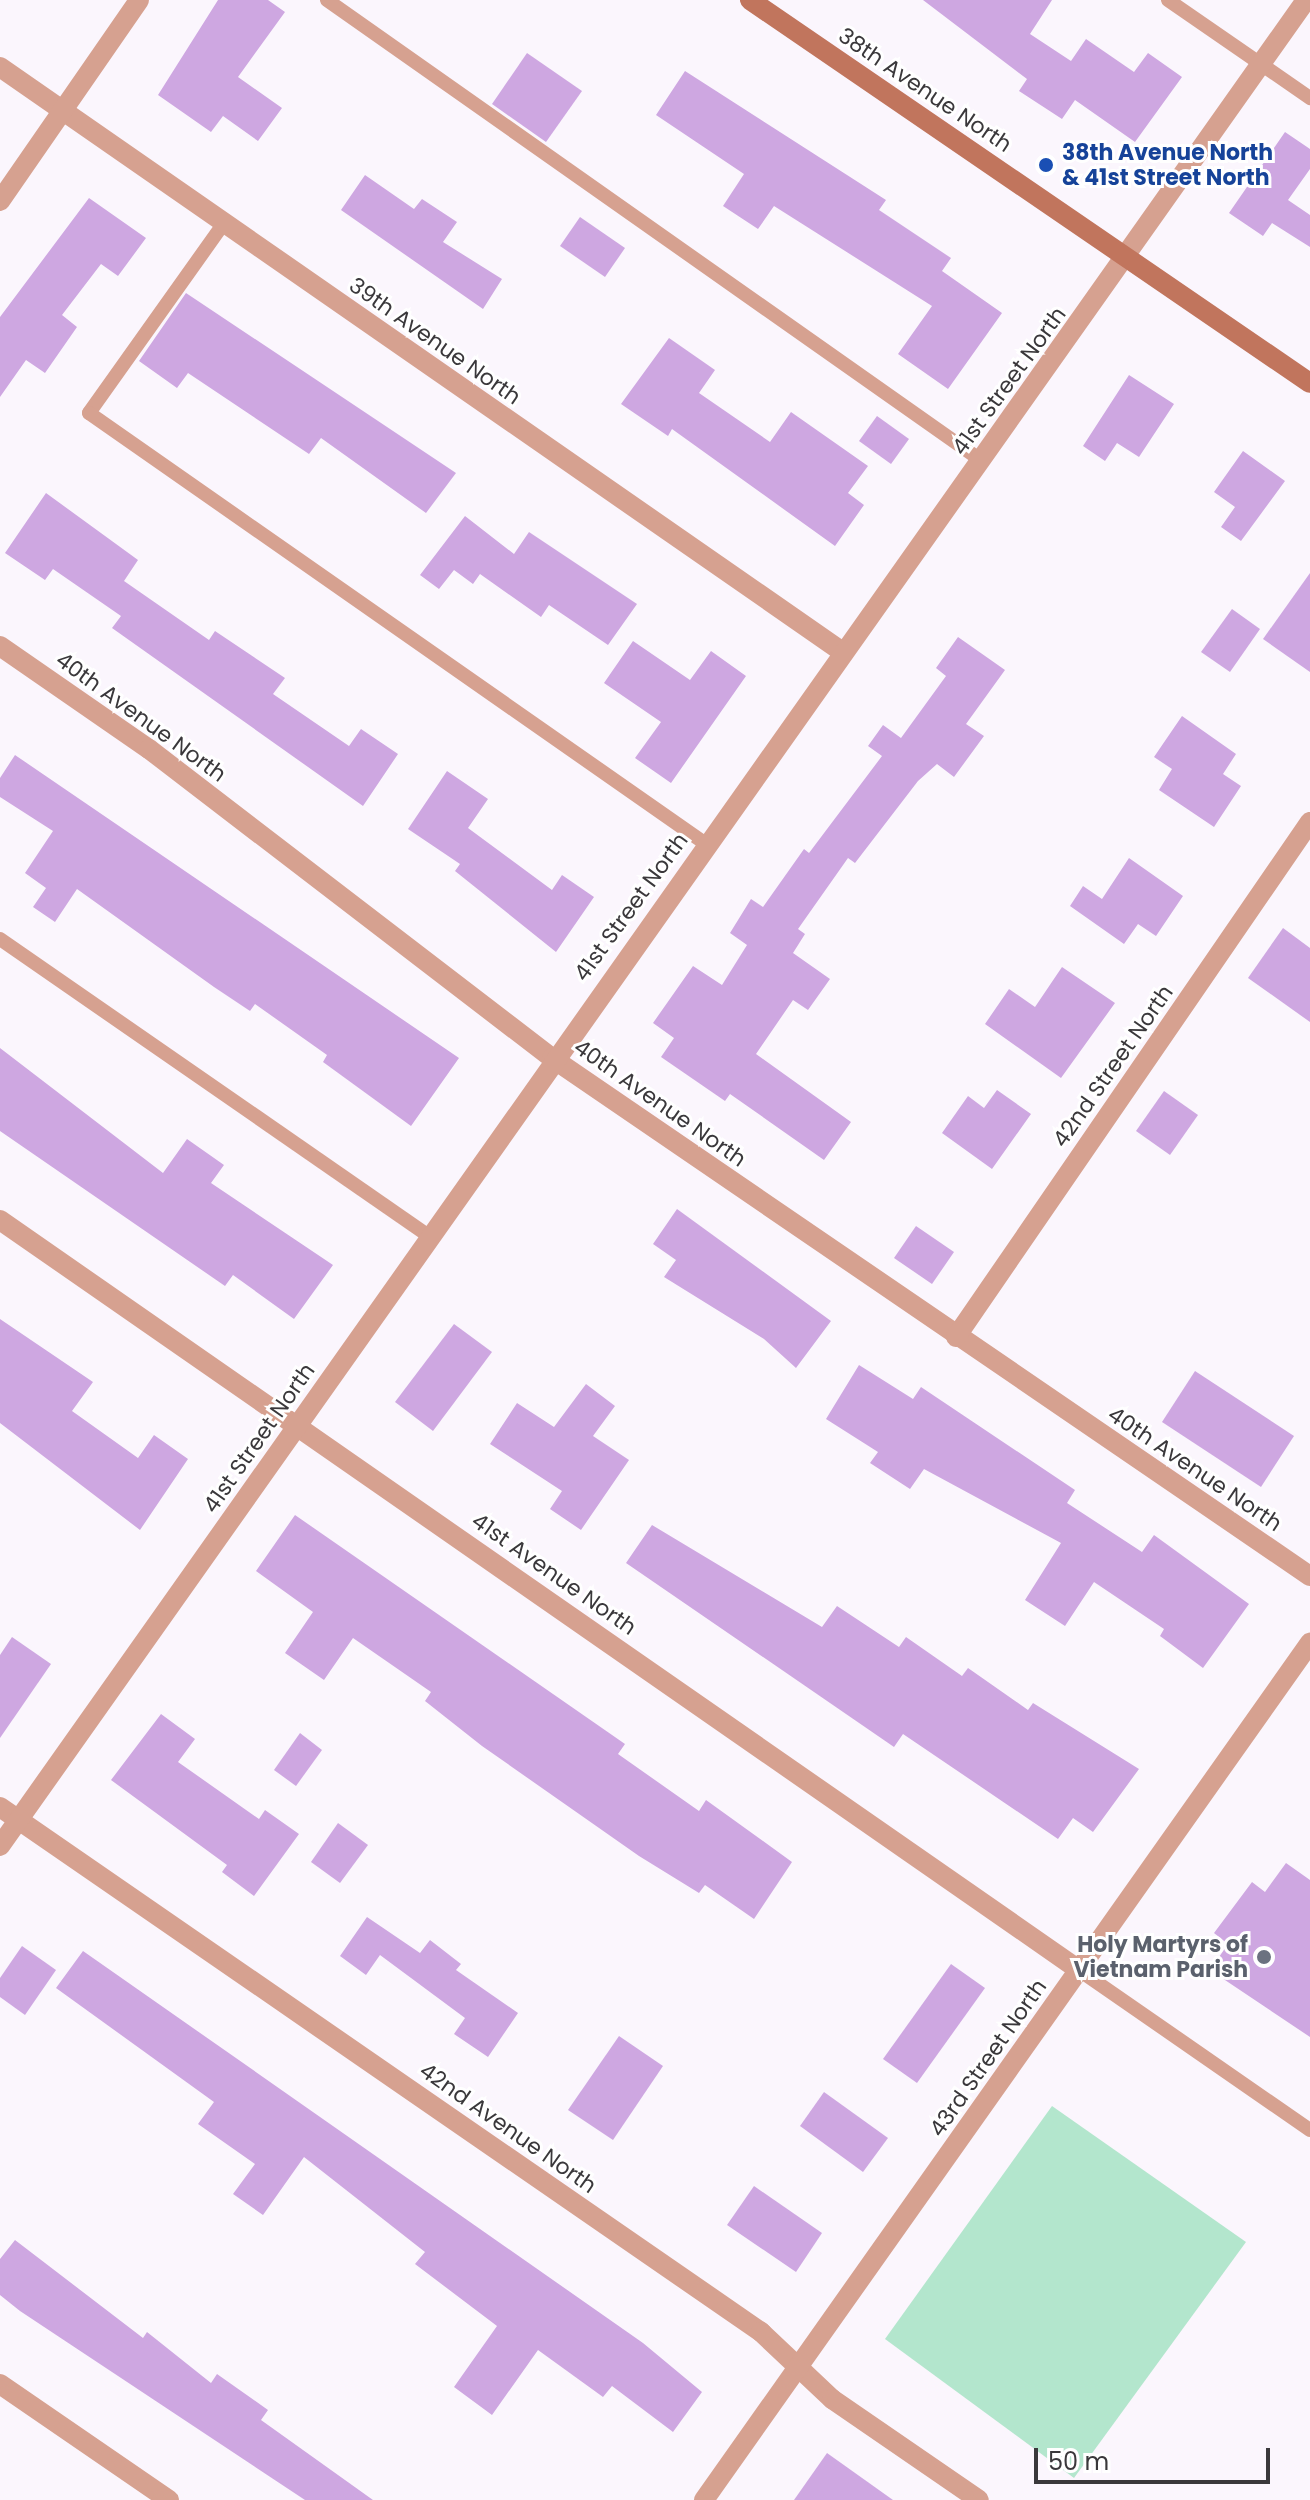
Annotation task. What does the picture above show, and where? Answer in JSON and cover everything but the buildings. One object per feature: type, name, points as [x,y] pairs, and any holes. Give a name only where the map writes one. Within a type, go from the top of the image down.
[{"type":"main road","name":"38th Avenue North","points":[[750,0],[1310,383]]},
{"type":"street","points":[[0,201],[139,0]]},
{"type":"street","name":"41st Street North","points":[[0,1846],[552,1058],[1128,258],[1306,0]]},
{"type":"street","name":"39th Avenue North","points":[[0,67],[844,653]]},
{"type":"street","name":"40th Avenue North","points":[[0,646],[149,749],[552,1058],[956,1337],[1310,1576]]},
{"type":"street","name":"42nd Street North","points":[[956,1337],[1310,822]]},
{"type":"street","name":"41st Avenue North","points":[[0,1220],[298,1424],[1079,1970]]},
{"type":"street","name":"43rd Street North","points":[[704,2500],[1310,1643]]},
{"type":"street","name":"42nd Avenue North","points":[[0,1807],[761,2332],[832,2399],[979,2500]]},
{"type":"street","points":[[0,2384],[169,2500]]},
{"type":"lane","points":[[327,0],[982,461]]},
{"type":"lane","points":[[1168,0],[1310,98]]},
{"type":"lane","points":[[224,223],[89,413],[706,844]]},
{"type":"lane","points":[[0,939],[429,1236]]},
{"type":"lane","points":[[1079,1970],[1310,2130]]},
{"type":"green space","points":[[1052,2106],[1246,2242],[1074,2478],[885,2339]]},
{"type":"place","name":"38th Avenue North & 41st Street North","points":[[1046,165]]},
{"type":"place","name":"Holy Martyrs of Vietnam Parish","points":[[1264,1957]]}]
